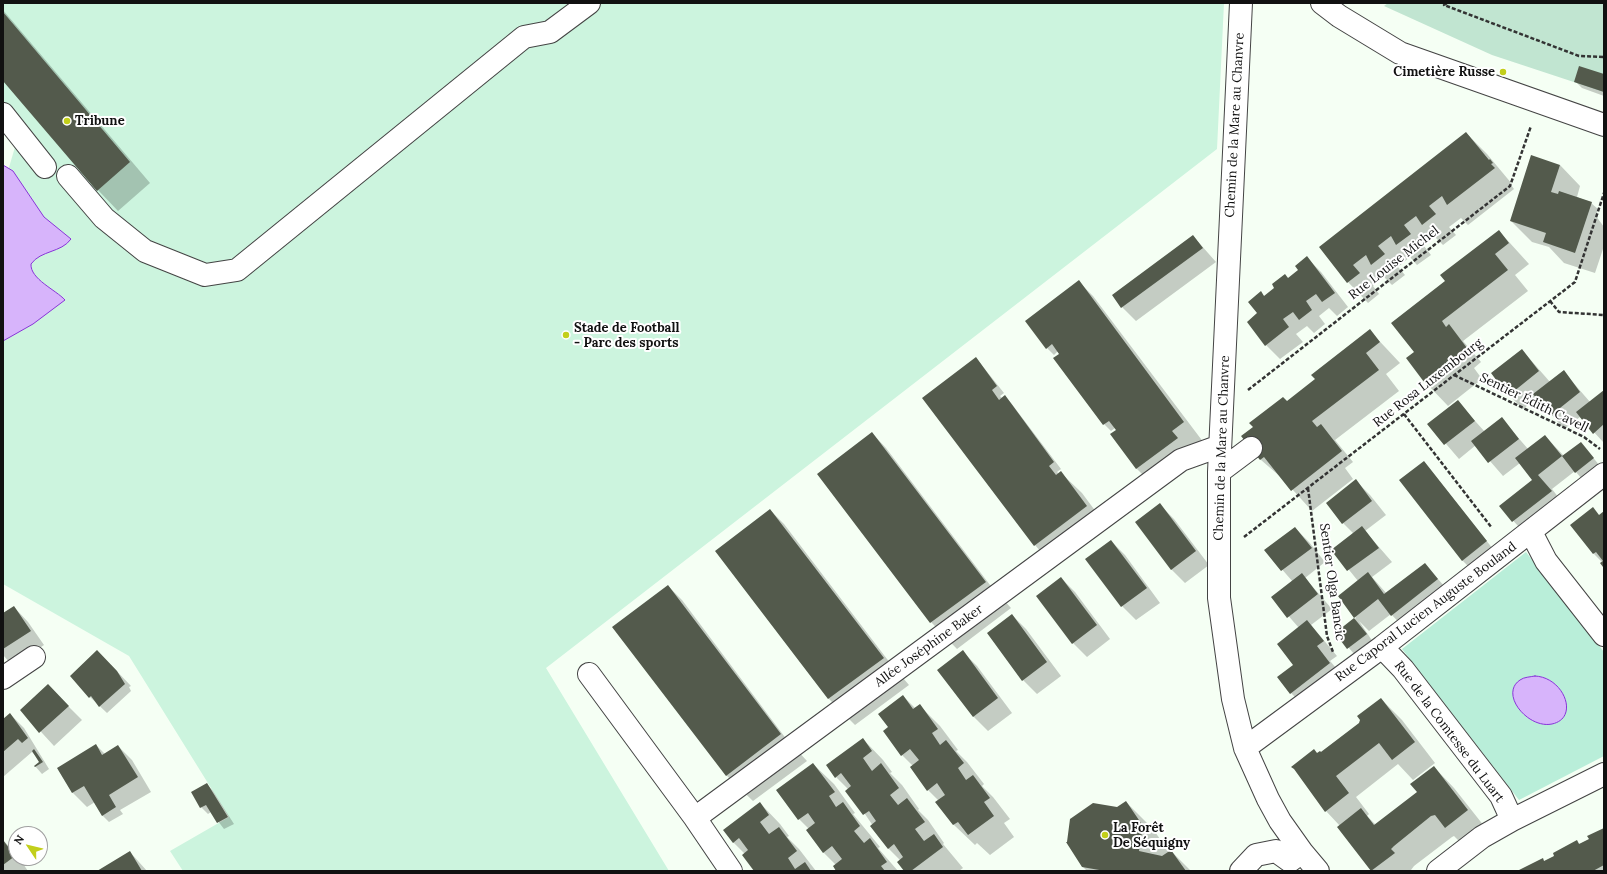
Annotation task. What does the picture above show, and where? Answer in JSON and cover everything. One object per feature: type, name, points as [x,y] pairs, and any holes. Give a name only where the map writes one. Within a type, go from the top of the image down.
[{"type":"street","points":[[68,176],[104,218],[145,251],[205,275],[238,270],[524,37],[550,32],[589,3]]},
{"type":"street","name":"Chemin de la Mare au Chanvre","points":[[1241,3],[1219,472],[1219,598],[1233,699],[1245,748],[1268,799],[1311,865]]},
{"type":"street","points":[[1322,3],[1339,16],[1400,53],[1604,125]]},
{"type":"street","points":[[3,114],[45,167]]},
{"type":"street","name":"Allée Joséphine Baker","points":[[695,818],[1182,460],[1220,446]]},
{"type":"street","points":[[1219,472],[1250,448]]},
{"type":"street","name":"Rue Caporal Lucien Auguste Bouland","points":[[1245,748],[1382,647],[1604,474]]},
{"type":"street","points":[[1531,532],[1546,562],[1604,635]]},
{"type":"street","name":"Rue de la Comtesse du Luart","points":[[1382,647],[1403,669],[1501,796],[1512,820]]},
{"type":"street","points":[[3,678],[34,657]]},
{"type":"street","points":[[589,674],[695,818],[731,871]]},
{"type":"street","points":[[1438,871],[1482,836],[1604,774]]},
{"type":"street","points":[[1241,871],[1256,855],[1276,850],[1290,861],[1311,865]]},
{"type":"path","points":[[1447,3],[1444,5],[1579,56],[1604,56]]},
{"type":"path","name":"Rue Louise Michel","points":[[1222,410],[1510,186],[1539,103]]},
{"type":"path","name":"Rue Rosa Luxembourg","points":[[1218,557],[1575,282],[1604,193]]},
{"type":"path","points":[[1550,301],[1559,312],[1604,315]]},
{"type":"path","name":"Sentier Édith Cavell","points":[[1454,375],[1584,437],[1604,452]]},
{"type":"path","points":[[1404,414],[1508,549]]},
{"type":"path","name":"Sentier Olga Bancic","points":[[1308,488],[1327,636],[1342,677]]},
{"type":"green space","points":[[3,3],[1224,3],[1217,149],[546,668],[669,871],[183,871],[170,851],[229,817],[129,656],[3,584],[3,188],[15,147],[3,132]]},
{"type":"green space","points":[[1388,3],[1604,3],[1604,92],[1492,55],[1384,6]]},
{"type":"green space","points":[[1526,552],[1604,652],[1604,756],[1519,800],[1402,649]]},
{"type":"shaded area","points":[[3,165],[13,171],[44,217],[71,239],[62,247],[35,259],[31,264],[35,275],[65,300],[33,324],[3,341]]},
{"type":"shaded area","points":[[1535,676],[1545,678],[1554,683],[1561,690],[1565,698],[1567,706],[1565,714],[1560,720],[1552,724],[1543,724],[1534,721],[1519,709],[1515,701],[1513,693],[1514,686],[1522,679]]},
{"type":"building","name":"Tribune","points":[[3,12],[130,162],[97,191],[3,81]]},
{"type":"building","points":[[1579,66],[1604,74],[1604,92],[1574,82]]},
{"type":"building","points":[[1466,132],[1489,160],[1490,159],[1493,163],[1491,164],[1495,168],[1447,205],[1442,196],[1429,206],[1436,214],[1422,225],[1416,216],[1404,225],[1411,234],[1396,245],[1391,236],[1378,246],[1385,254],[1371,265],[1366,255],[1353,265],[1360,273],[1347,283],[1319,247]]},
{"type":"building","points":[[1531,155],[1560,165],[1551,192],[1558,194],[1559,191],[1592,202],[1575,253],[1543,242],[1546,233],[1510,221]]},
{"type":"building","points":[[1499,230],[1509,243],[1495,254],[1508,270],[1442,321],[1446,327],[1449,324],[1470,352],[1427,386],[1406,358],[1414,352],[1391,323],[1445,281],[1440,275]]},
{"type":"building","points":[[1193,235],[1203,248],[1121,308],[1112,295]]},
{"type":"building","points":[[1307,256],[1335,293],[1322,302],[1316,294],[1306,301],[1312,310],[1299,320],[1293,312],[1283,319],[1289,327],[1265,346],[1247,322],[1257,313],[1248,302],[1261,291],[1264,296],[1274,288],[1272,284],[1285,274],[1288,278],[1298,270],[1295,266]]},
{"type":"building","points":[[1079,280],[1184,422],[1172,431],[1178,438],[1136,469],[1110,434],[1116,430],[1109,421],[1103,425],[1053,358],[1059,354],[1052,344],[1046,349],[1025,321]]},
{"type":"building","points":[[1370,329],[1380,342],[1366,353],[1379,370],[1312,421],[1317,427],[1321,424],[1342,451],[1291,491],[1264,457],[1260,460],[1241,436],[1253,427],[1249,423],[1283,397],[1287,401],[1315,379],[1311,375]]},
{"type":"building","points":[[1522,349],[1539,371],[1508,396],[1491,373]]},
{"type":"building","points":[[976,357],[997,386],[992,390],[999,400],[1005,395],[1054,462],[1049,466],[1056,475],[1061,471],[1087,506],[1034,546],[922,398]]},
{"type":"building","points":[[1564,370],[1580,392],[1550,416],[1533,394]]},
{"type":"building","points":[[1604,390],[1604,424],[1593,434],[1576,412]]},
{"type":"building","points":[[1458,400],[1475,421],[1444,445],[1427,424]]},
{"type":"building","points":[[1502,417],[1519,439],[1488,463],[1471,441]]},
{"type":"building","points":[[872,432],[986,582],[930,623],[817,474]]},
{"type":"building","points":[[1545,435],[1562,456],[1538,475],[1552,491],[1512,522],[1499,506],[1532,480],[1515,458]]},
{"type":"building","points":[[1581,442],[1594,458],[1575,473],[1562,456]]},
{"type":"building","points":[[1424,461],[1487,541],[1462,561],[1399,480]]},
{"type":"building","points":[[1356,479],[1372,501],[1342,524],[1326,503]]},
{"type":"building","points":[[1160,503],[1196,551],[1171,570],[1135,522]]},
{"type":"building","points":[[1593,507],[1599,515],[1604,511],[1603,567],[1600,563],[1603,561],[1596,552],[1593,554],[1570,525]]},
{"type":"building","points":[[770,509],[884,658],[828,699],[715,551]]},
{"type":"building","points":[[1362,526],[1379,548],[1347,571],[1331,550]]},
{"type":"building","points":[[1295,527],[1312,548],[1281,571],[1264,550]]},
{"type":"building","points":[[1111,540],[1147,588],[1121,607],[1085,559]]},
{"type":"building","points":[[1425,563],[1438,579],[1391,616],[1378,599],[1354,618],[1338,596],[1368,572],[1384,594]]},
{"type":"building","points":[[1302,573],[1318,594],[1287,618],[1271,597]]},
{"type":"building","points":[[1061,577],[1097,625],[1072,644],[1036,596]]},
{"type":"building","points":[[668,585],[781,734],[726,776],[612,627]]},
{"type":"building","points":[[14,606],[31,631],[3,649],[3,613]]},
{"type":"building","points":[[1012,614],[1047,662],[1022,681],[987,633]]},
{"type":"building","points":[[1354,618],[1367,634],[1347,649],[1335,633]]},
{"type":"building","points":[[1307,620],[1324,641],[1317,646],[1330,663],[1290,694],[1277,677],[1293,665],[1277,644]]},
{"type":"building","points":[[97,650],[117,671],[125,684],[99,707],[91,696],[89,698],[70,676]]},
{"type":"building","points":[[963,650],[998,698],[973,717],[937,670]]},
{"type":"building","points":[[48,684],[69,706],[39,733],[20,710]]},
{"type":"building","points":[[903,695],[913,709],[920,704],[938,729],[932,733],[940,745],[946,740],[964,763],[958,768],[966,780],[973,775],[990,798],[984,802],[994,816],[968,835],[958,822],[953,825],[935,802],[945,795],[937,783],[927,791],[910,767],[919,760],[910,749],[901,756],[883,731],[888,727],[878,714]]},
{"type":"building","points":[[1381,698],[1415,742],[1392,760],[1379,743],[1336,776],[1349,793],[1325,812],[1291,767],[1314,749],[1317,753],[1320,751],[1321,752],[1359,723],[1360,720],[1357,716]]},
{"type":"building","points":[[10,713],[28,738],[22,743],[18,739],[3,752],[3,719]]},
{"type":"building","points":[[863,738],[872,751],[863,758],[872,771],[881,763],[899,788],[890,795],[898,805],[907,798],[925,822],[915,829],[924,841],[934,834],[943,847],[911,871],[904,871],[897,862],[903,857],[894,844],[888,849],[870,826],[876,821],[869,811],[863,815],[845,791],[851,786],[841,773],[835,778],[826,765]]},
{"type":"building","points":[[96,744],[102,755],[118,745],[138,777],[109,795],[116,807],[102,816],[84,786],[72,793],[57,768]]},
{"type":"building","points":[[34,749],[43,762],[35,767],[34,766],[39,762],[32,751]]},
{"type":"building","points":[[813,763],[835,792],[829,796],[836,807],[843,802],[860,826],[854,831],[864,843],[870,838],[887,862],[881,866],[885,871],[836,871],[833,866],[842,859],[832,846],[823,853],[806,830],[815,823],[808,813],[798,820],[776,790]]},
{"type":"building","points":[[1434,766],[1468,810],[1445,828],[1435,815],[1431,816],[1391,849],[1395,853],[1371,871],[1337,827],[1361,808],[1374,825],[1417,792],[1410,784]]},
{"type":"building","points":[[207,783],[228,817],[217,823],[206,805],[200,808],[191,792]]},
{"type":"building","name":"La Forêt De Séquigny","points":[[1126,801],[1143,826],[1139,851],[1162,856],[1171,850],[1186,871],[1105,871],[1082,867],[1066,842],[1070,819],[1093,803],[1117,807]]},
{"type":"building","points":[[760,802],[769,815],[760,822],[769,834],[779,827],[797,851],[788,858],[795,869],[805,862],[811,871],[754,871],[742,855],[748,850],[739,838],[733,843],[723,830]]},
{"type":"building","points":[[1604,828],[1604,865],[1593,871],[1519,871],[1543,858],[1544,861],[1554,856],[1553,853],[1577,840],[1579,844],[1589,839],[1587,836]]},
{"type":"building","points":[[3,840],[8,847],[8,861],[3,865]]},
{"type":"building","points":[[130,851],[142,871],[97,871]]},
{"type":"place","name":"Cimetière Russe","points":[[1503,72]]},
{"type":"place","name":"Tribune","points":[[67,121]]},
{"type":"place","name":"Stade de Football - Parc des sports","points":[[566,335]]},
{"type":"place","name":"La Forêt De Séquigny","points":[[1105,835]]}]
